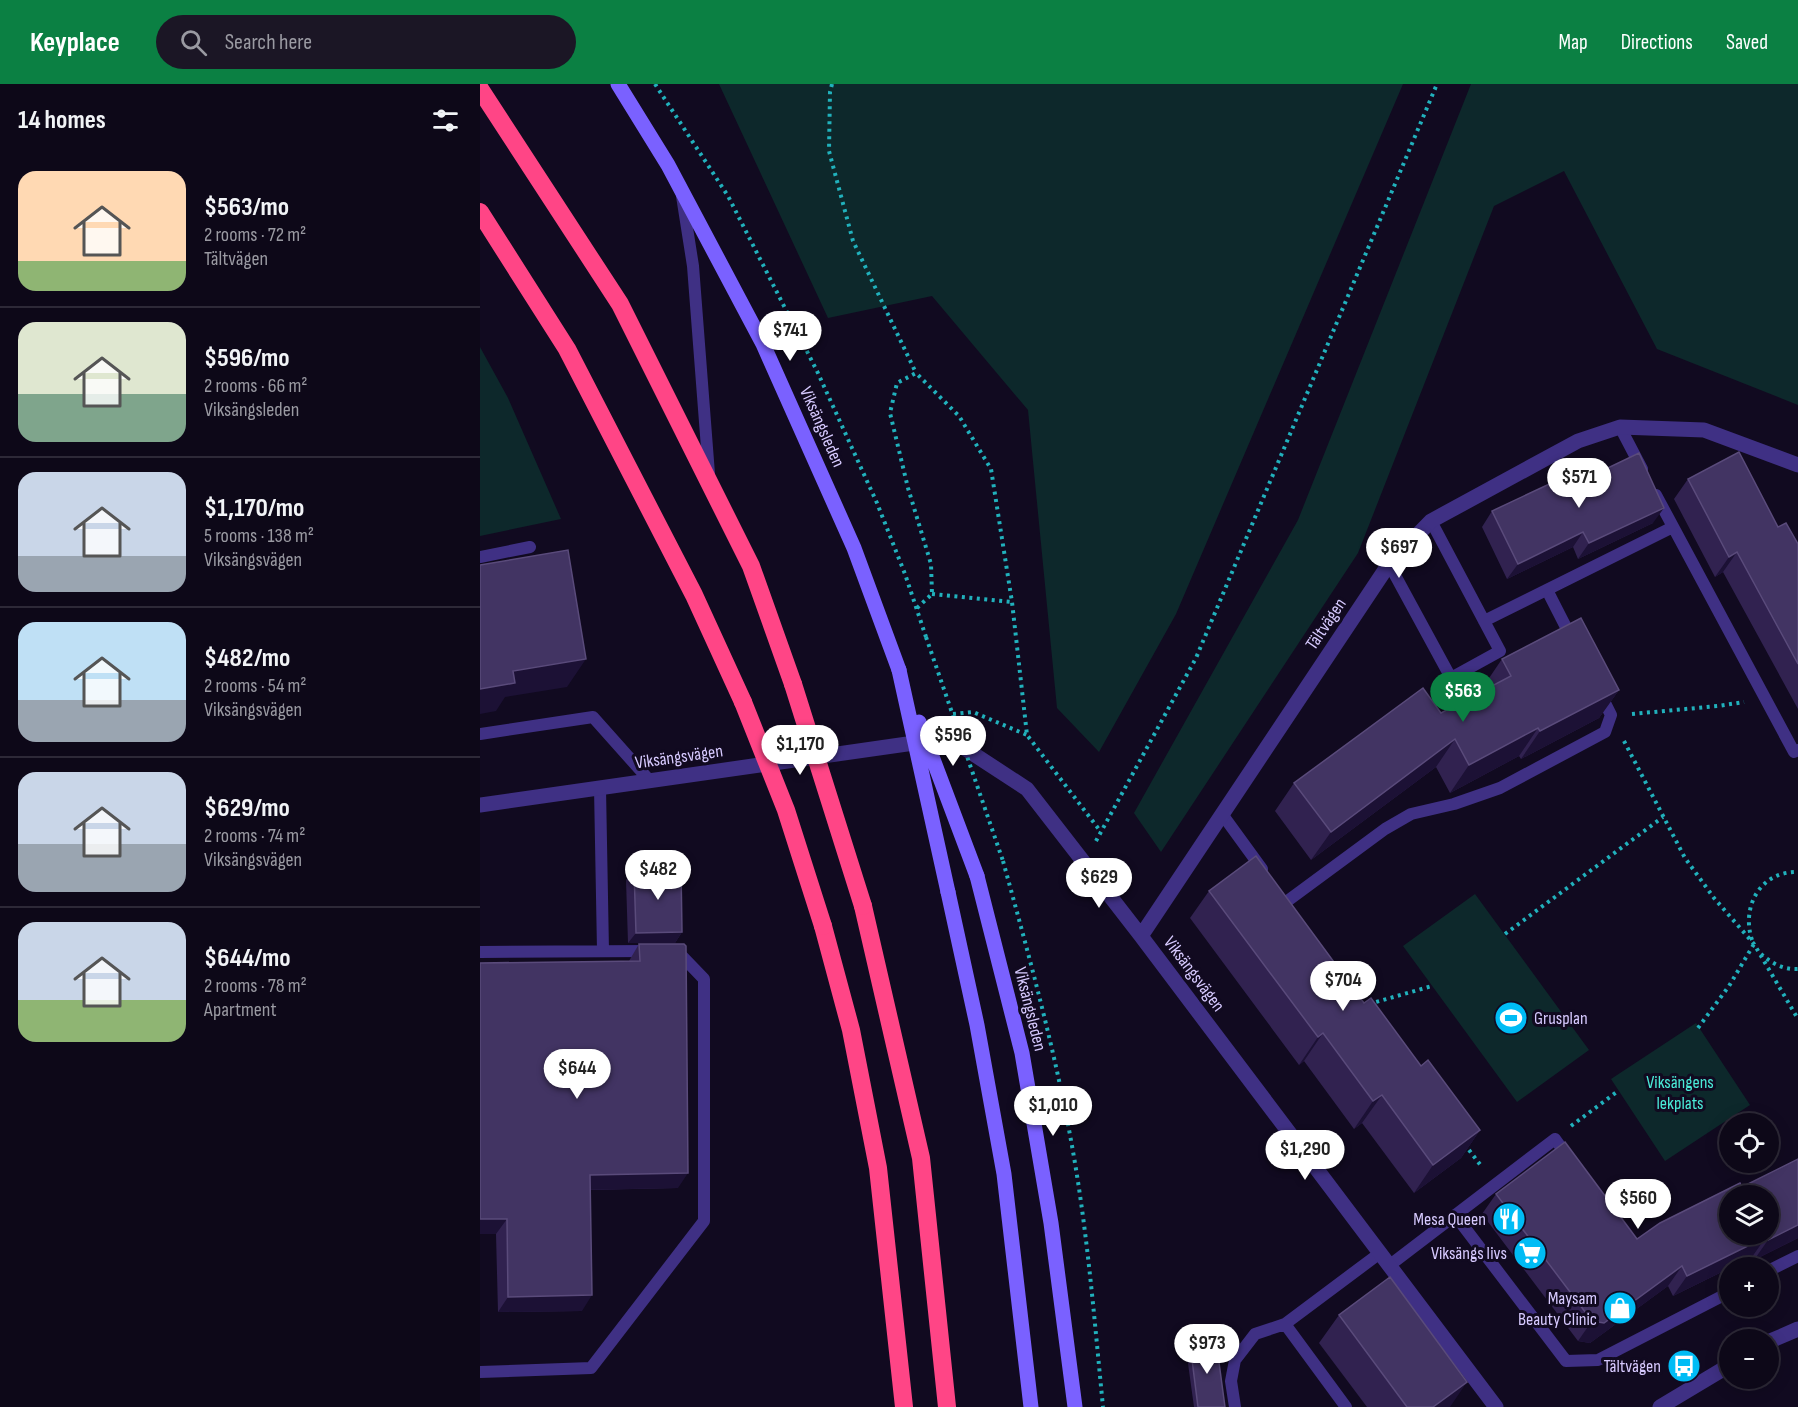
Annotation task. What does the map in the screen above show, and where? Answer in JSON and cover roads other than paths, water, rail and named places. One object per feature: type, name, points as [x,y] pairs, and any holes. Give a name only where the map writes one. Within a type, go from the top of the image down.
[{"type":"highway","points":[[480,89],[620,304],[751,566],[793,684],[863,906],[921,1158],[947,1407]]},
{"type":"highway","points":[[480,212],[567,350],[694,595],[743,702],[786,810],[824,926],[851,1030],[878,1168],[904,1407]]},
{"type":"main road","name":"Viksängsleden","points":[[618,84],[681,189],[768,354],[854,548],[977,876],[1022,1053],[1051,1223],[1075,1407]]},
{"type":"main road","name":"Viksängsleden","points":[[899,670],[977,1025],[1004,1174],[1031,1407]]},
{"type":"street","name":"Tältvägen","points":[[1141,936],[1389,564],[1431,521],[1578,441],[1620,428],[1704,430],[1798,465]]},
{"type":"street","name":"Viksängsvägen","points":[[480,805],[949,738],[1027,789],[1141,936],[1496,1407]]},
{"type":"street","points":[[1779,1337],[1798,1329]]},
{"type":"street","points":[[1660,1407],[1719,1372]]},
{"type":"lane","points":[[681,189],[693,266],[710,482]]},
{"type":"lane","points":[[1620,428],[1794,752],[1798,750]]},
{"type":"lane","points":[[1389,564],[1451,678],[1500,651],[1431,521]]},
{"type":"lane","points":[[1484,621],[1673,527]]},
{"type":"lane","points":[[480,557],[530,547]]},
{"type":"lane","points":[[1547,590],[1579,652]]},
{"type":"lane","points":[[1286,902],[1385,830],[1411,814],[1454,804],[1500,788],[1605,732],[1611,715],[1595,684]]},
{"type":"lane","points":[[480,734],[593,717],[650,781]]},
{"type":"lane","points":[[600,788],[603,951]]},
{"type":"lane","points":[[1222,814],[1267,875]]},
{"type":"lane","points":[[480,952],[677,951],[704,979],[704,1221],[591,1368],[480,1372]]},
{"type":"lane","points":[[1235,1407],[1231,1382],[1235,1359],[1255,1334],[1285,1324],[1455,1215],[1555,1139],[1574,1166]]},
{"type":"lane","points":[[1455,1215],[1566,1361],[1598,1360],[1719,1298]]},
{"type":"lane","points":[[1779,1266],[1798,1256]]},
{"type":"lane","points":[[1285,1324],[1346,1407]]},
{"type":"place","name":"Grusplan","points":[[1511,1018]]},
{"type":"place","name":"Mesa Queen","points":[[1509,1219]]},
{"type":"place","name":"Viksängs livs","points":[[1530,1253]]},
{"type":"place","name":"Maysam Beauty Clinic","points":[[1620,1308]]},
{"type":"place","name":"Tältvägen","points":[[1684,1366]]},
{"type":"park label","name":"Viksängens lekplats","points":[[1680,1092]]}]
